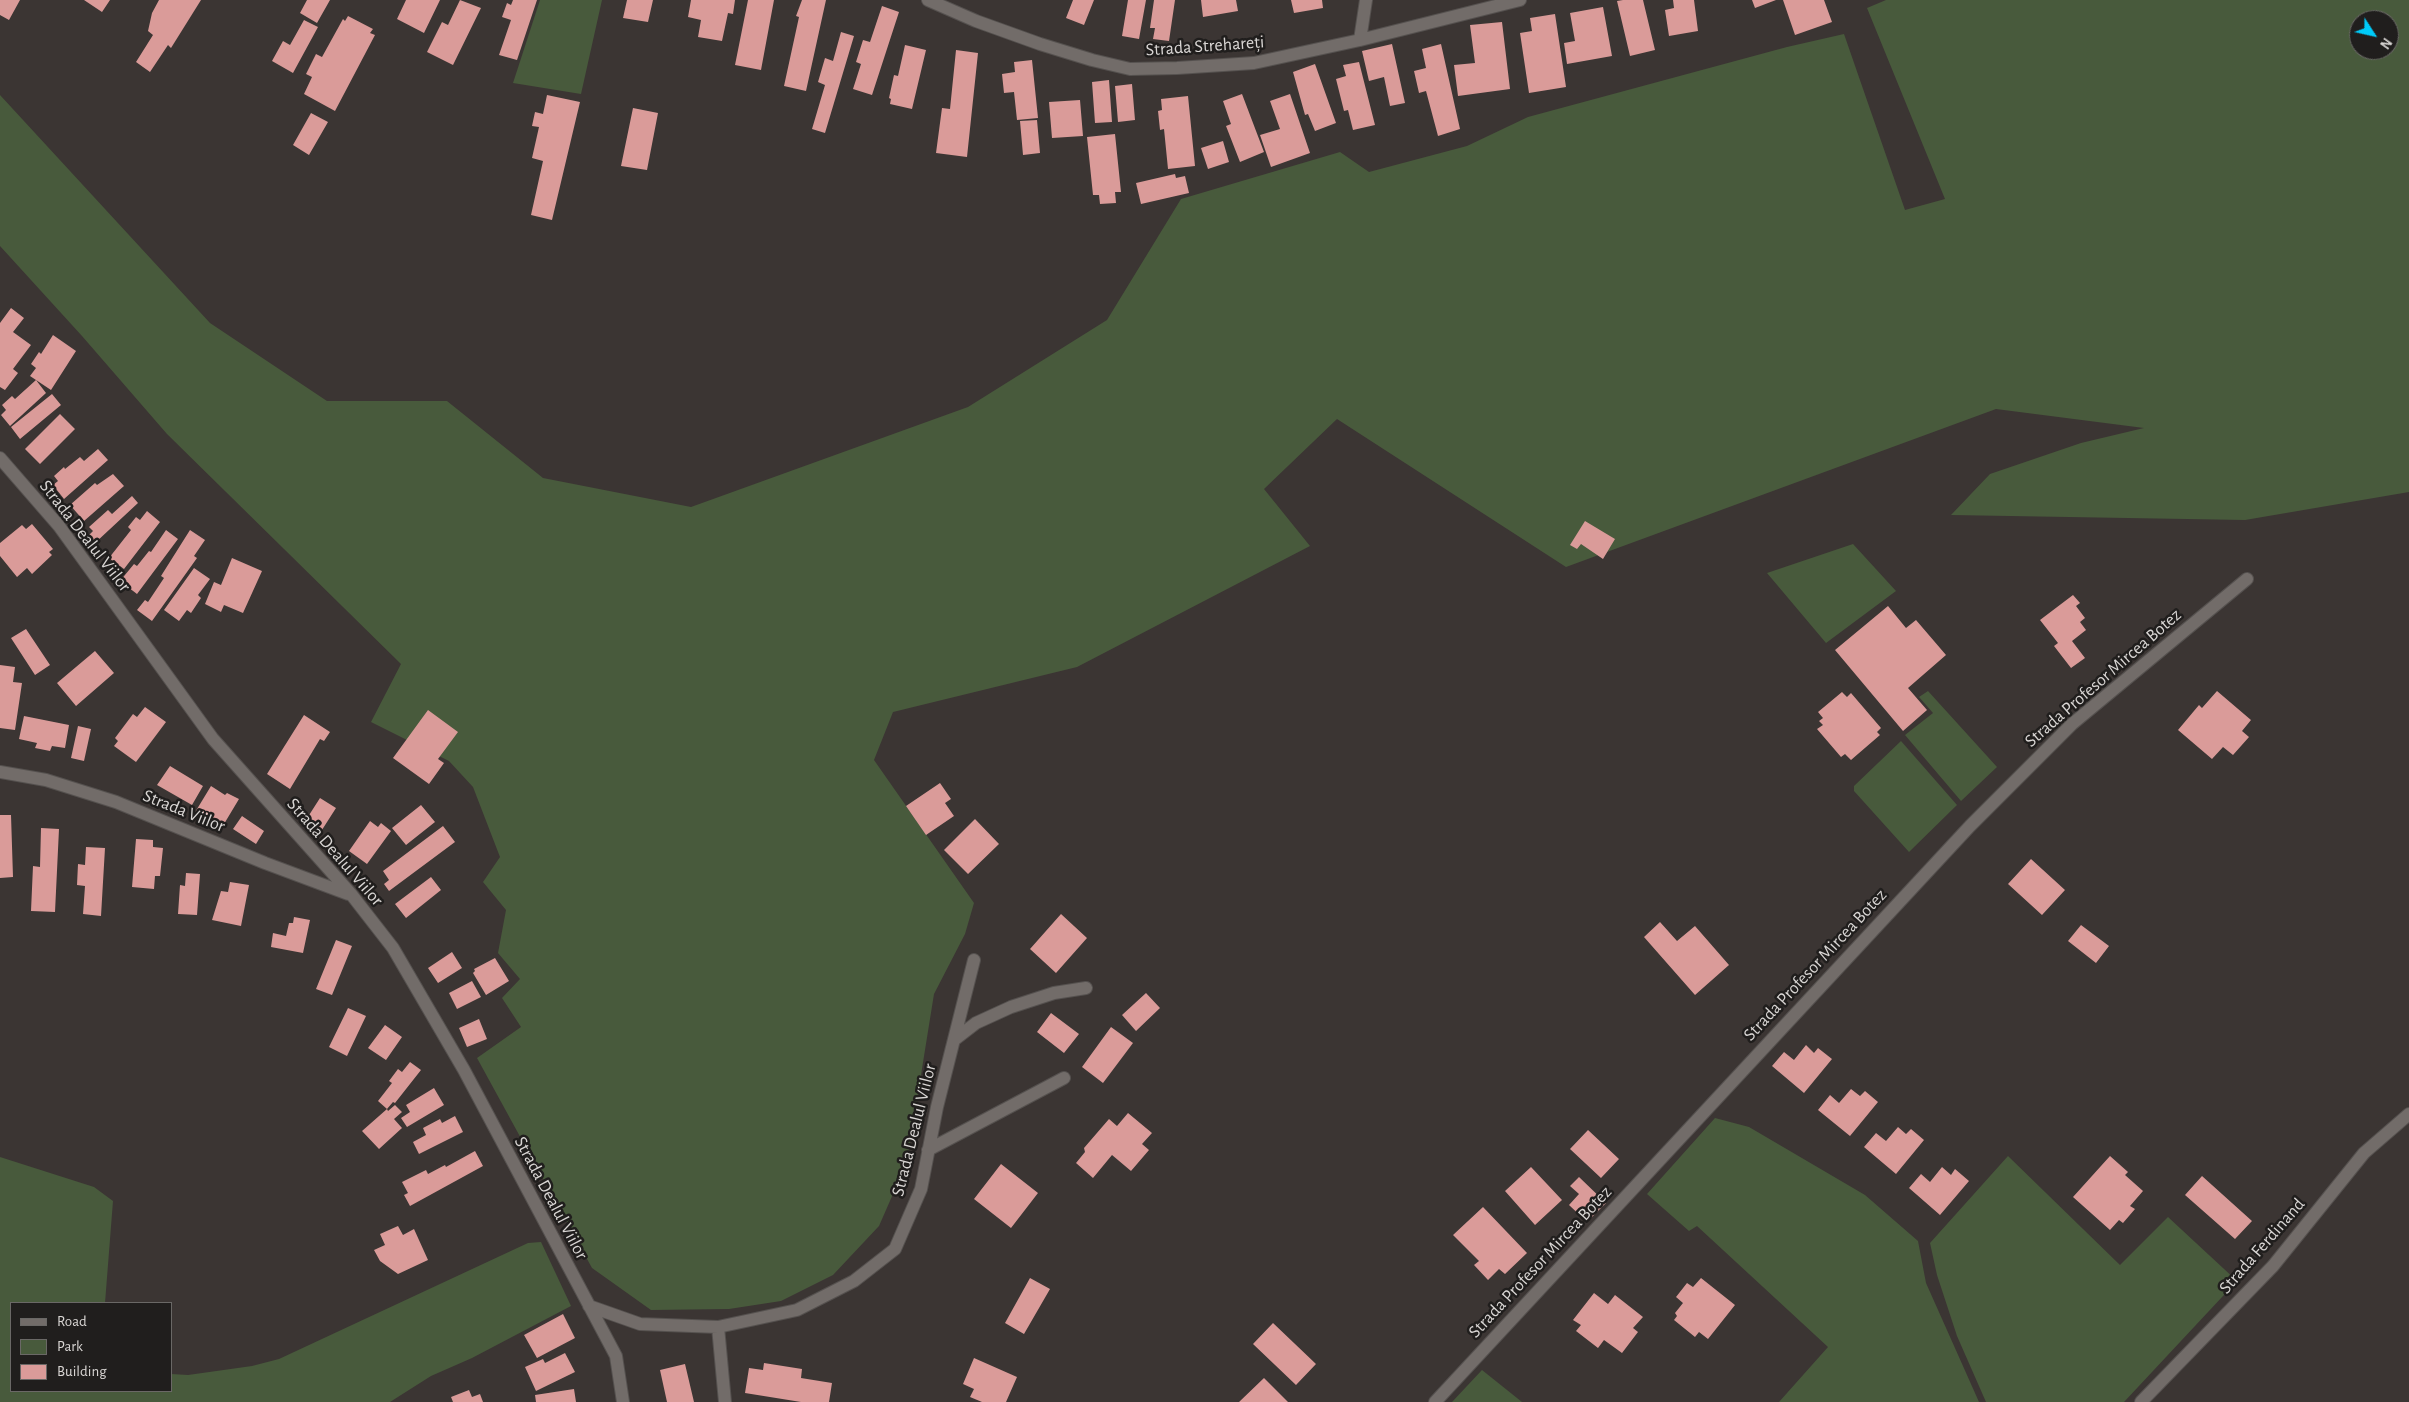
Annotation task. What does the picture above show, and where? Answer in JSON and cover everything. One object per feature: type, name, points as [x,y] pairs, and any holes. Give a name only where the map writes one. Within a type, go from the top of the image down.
[{"type":"street","name":"Strada Strehareți","points":[[928,0],[976,21],[1040,44],[1092,60],[1130,68],[1177,68],[1254,63],[1360,40],[1520,0]]},
{"type":"street","points":[[1360,40],[1366,0]]},
{"type":"street","name":"Strada Dealul Viilor","points":[[0,458],[59,526],[213,739],[351,894],[398,956],[464,1070],[616,1356],[623,1402]]},
{"type":"street","name":"Strada Profesor Mircea Botez","points":[[1435,1402],[1970,826],[2072,724],[2247,579]]},
{"type":"street","name":"Strada Viilor","points":[[0,772],[46,780],[116,802],[265,863],[351,894]]},
{"type":"street","name":"Strada Dealul Viilor","points":[[589,1306],[640,1324],[718,1327],[797,1310],[854,1281],[895,1249],[921,1189],[928,1150],[974,960]]},
{"type":"street","points":[[954,1040],[976,1023],[1011,1007],[1054,993],[1086,988]]},
{"type":"street","points":[[928,1150],[1064,1078]]},
{"type":"street","name":"Strada Ferdinand","points":[[2141,1402],[2273,1266],[2364,1153],[2409,1114]]},
{"type":"street","points":[[718,1327],[725,1402]]},
{"type":"green space","points":[[540,0],[602,0],[581,94],[513,83]]},
{"type":"green space","points":[[1886,0],[2409,0],[2409,492],[2245,520],[1951,515],[1990,474],[2081,443],[2144,428],[1996,409],[1566,567],[1337,419],[1264,489],[1310,546],[1077,667],[893,712],[874,760],[974,903],[965,934],[934,994],[907,1162],[879,1226],[833,1275],[781,1301],[729,1309],[651,1310],[592,1268],[477,1058],[521,1027],[502,998],[520,979],[498,953],[506,910],[483,882],[500,857],[473,787],[449,761],[371,722],[401,664],[167,434],[82,336],[0,246],[0,95],[210,323],[327,401],[447,401],[543,478],[691,507],[968,407],[1107,320],[1181,199],[1340,152],[1369,172],[1467,146],[1528,117],[1787,47],[1844,34],[1905,210],[1945,199],[1867,8]]},
{"type":"green space","points":[[1853,544],[1896,591],[1826,643],[1767,573]]},
{"type":"green space","points":[[1928,691],[1997,767],[1961,801],[1905,735],[1933,713],[1919,697]]},
{"type":"green space","points":[[1901,741],[1957,805],[1909,852],[1854,791],[1854,786]]},
{"type":"green space","points":[[1715,1118],[1749,1127],[1865,1195],[1918,1241],[1926,1283],[1979,1402],[1779,1402],[1828,1347],[1697,1226],[1689,1231],[1647,1194]]},
{"type":"green space","points":[[2008,1156],[2120,1265],[2168,1217],[2237,1281],[2124,1402],[1986,1402],[1957,1336],[1937,1275],[1930,1243]]},
{"type":"green space","points":[[0,1157],[94,1187],[113,1201],[105,1302],[10,1302],[10,1392],[172,1392],[172,1374],[188,1375],[252,1366],[279,1359],[528,1243],[541,1242],[571,1306],[472,1358],[431,1376],[390,1402],[0,1402]]},
{"type":"green space","points":[[1482,1370],[1522,1402],[1452,1402]]},
{"type":"building","points":[[0,0],[20,0],[9,20],[0,15]]},
{"type":"building","points":[[84,0],[110,0],[102,12]]},
{"type":"building","points":[[159,0],[201,0],[171,48],[168,45],[150,72],[136,62],[153,35],[148,31],[152,13]]},
{"type":"building","points":[[307,0],[330,0],[317,23],[300,13]]},
{"type":"building","points":[[406,0],[440,0],[424,33],[397,19]]},
{"type":"building","points":[[460,0],[481,8],[453,65],[427,52],[442,22],[448,25]]},
{"type":"building","points":[[513,0],[537,0],[517,60],[499,55],[511,20],[502,17],[507,3],[511,5]]},
{"type":"building","points":[[627,0],[653,0],[648,22],[623,18]]},
{"type":"building","points":[[691,0],[735,0],[733,14],[728,13],[722,41],[698,37],[701,20],[688,17]]},
{"type":"building","points":[[748,0],[774,0],[761,70],[735,65]]},
{"type":"building","points":[[802,0],[826,0],[806,91],[784,86],[799,17],[796,16]]},
{"type":"building","points":[[1073,0],[1094,0],[1084,25],[1066,18]]},
{"type":"building","points":[[1128,0],[1146,0],[1139,39],[1122,36]]},
{"type":"building","points":[[1154,0],[1175,0],[1169,41],[1153,39],[1155,28],[1150,28]]},
{"type":"building","points":[[1201,0],[1236,0],[1238,11],[1203,17]]},
{"type":"building","points":[[1291,0],[1322,0],[1323,8],[1294,13]]},
{"type":"building","points":[[1643,0],[1655,50],[1630,56],[1617,1]]},
{"type":"building","points":[[1673,0],[1694,0],[1698,31],[1669,36],[1665,10],[1674,8]]},
{"type":"building","points":[[1752,0],[1776,0],[1755,8]]},
{"type":"building","points":[[1783,0],[1824,0],[1832,22],[1795,35]]},
{"type":"building","points":[[882,6],[899,12],[872,95],[853,89],[861,64],[856,62],[863,40],[870,42]]},
{"type":"building","points":[[1603,7],[1612,56],[1567,64],[1564,43],[1575,41],[1570,13]]},
{"type":"building","points":[[1555,14],[1566,87],[1529,93],[1520,33],[1532,31],[1530,18]]},
{"type":"building","points":[[348,16],[373,29],[370,33],[375,35],[335,111],[304,94],[312,77],[306,74],[316,54],[322,57],[343,19],[345,21]]},
{"type":"building","points":[[304,20],[318,27],[293,73],[272,61],[283,41],[290,45]]},
{"type":"building","points":[[1502,22],[1510,89],[1458,96],[1454,65],[1475,63],[1470,25]]},
{"type":"building","points":[[841,32],[854,36],[825,133],[812,129],[825,85],[818,82],[825,58],[833,61]]},
{"type":"building","points":[[1392,44],[1405,103],[1390,106],[1384,77],[1369,81],[1362,51]]},
{"type":"building","points":[[1441,44],[1460,129],[1438,136],[1426,91],[1419,93],[1414,71],[1426,68],[1422,49]]},
{"type":"building","points":[[905,45],[926,50],[912,109],[890,104],[891,99],[889,98],[894,75],[898,76]]},
{"type":"building","points":[[956,50],[978,53],[967,157],[936,153],[942,108],[950,109]]},
{"type":"building","points":[[1032,60],[1038,118],[1017,120],[1014,92],[1004,93],[1002,74],[1015,72],[1014,62]]},
{"type":"building","points":[[1359,62],[1375,125],[1353,130],[1348,110],[1344,111],[1336,79],[1346,76],[1343,65]]},
{"type":"building","points":[[1315,64],[1336,123],[1315,131],[1308,114],[1305,115],[1293,72]]},
{"type":"building","points":[[1109,80],[1112,122],[1095,123],[1092,82]]},
{"type":"building","points":[[1132,84],[1135,120],[1118,122],[1115,86]]},
{"type":"building","points":[[1242,94],[1264,152],[1240,162],[1226,126],[1231,124],[1223,101]]},
{"type":"building","points":[[1290,94],[1310,153],[1271,167],[1260,135],[1280,129],[1270,101]]},
{"type":"building","points":[[547,95],[580,102],[552,220],[531,215],[543,161],[532,158],[539,127],[532,126],[535,112],[543,114]]},
{"type":"building","points":[[1188,96],[1195,166],[1168,169],[1164,129],[1160,130],[1158,111],[1162,110],[1161,99]]},
{"type":"building","points":[[1080,100],[1083,136],[1052,138],[1049,102]]},
{"type":"building","points":[[633,108],[658,113],[647,170],[621,166]]},
{"type":"building","points":[[311,113],[328,122],[309,155],[293,145]]},
{"type":"building","points":[[1037,120],[1040,153],[1023,155],[1020,121]]},
{"type":"building","points":[[1115,134],[1121,192],[1115,192],[1116,203],[1100,204],[1099,195],[1093,195],[1087,137]]},
{"type":"building","points":[[1223,141],[1229,162],[1208,169],[1201,148]]},
{"type":"building","points":[[1175,174],[1176,178],[1185,176],[1189,193],[1141,204],[1136,183]]},
{"type":"building","points":[[11,308],[24,318],[13,332],[31,345],[13,369],[18,373],[5,390],[0,387],[0,323]]},
{"type":"building","points":[[53,335],[76,351],[51,390],[30,376],[36,368],[31,364],[39,352],[41,354]]},
{"type":"building","points":[[36,380],[46,393],[10,426],[1,415],[6,410],[2,405],[12,396],[15,399]]},
{"type":"building","points":[[52,394],[61,405],[20,439],[11,427]]},
{"type":"building","points":[[60,414],[75,429],[40,464],[25,449]]},
{"type":"building","points":[[98,449],[108,460],[64,499],[53,485],[58,481],[54,476],[80,457],[84,461]]},
{"type":"building","points":[[113,474],[124,486],[84,521],[70,505],[95,483],[97,485]]},
{"type":"building","points":[[132,496],[138,503],[95,543],[88,536],[93,531],[89,527],[108,510],[112,514]]},
{"type":"building","points":[[147,511],[160,522],[124,569],[109,558],[131,530],[128,527],[136,517],[140,520]]},
{"type":"building","points":[[1585,521],[1615,539],[1603,559],[1581,544],[1577,549],[1570,545]]},
{"type":"building","points":[[32,524],[53,549],[49,552],[52,555],[32,574],[27,568],[17,577],[0,556],[0,543],[22,525],[26,529]]},
{"type":"building","points":[[166,530],[178,539],[137,594],[120,581],[134,564],[137,566],[149,551],[151,552]]},
{"type":"building","points":[[190,530],[205,540],[194,556],[197,558],[152,621],[137,610],[145,600],[148,602],[164,578],[161,576]]},
{"type":"building","points":[[232,558],[262,571],[243,613],[224,605],[221,612],[205,604],[214,582],[221,585]]},
{"type":"building","points":[[194,568],[210,579],[198,595],[201,598],[191,613],[187,610],[179,621],[164,610]]},
{"type":"building","points":[[2073,595],[2080,603],[2076,606],[2085,618],[2080,622],[2086,630],[2072,641],[2085,658],[2071,668],[2054,646],[2058,643],[2040,620]]},
{"type":"building","points":[[1888,606],[1906,628],[1916,620],[1946,655],[1908,688],[1927,710],[1903,731],[1835,650]]},
{"type":"building","points":[[26,629],[50,665],[35,675],[11,638]]},
{"type":"building","points":[[95,651],[114,673],[76,706],[57,683]]},
{"type":"building","points":[[0,665],[15,667],[13,682],[22,683],[15,730],[0,728]]},
{"type":"building","points":[[2217,691],[2251,720],[2242,731],[2249,737],[2233,755],[2223,747],[2212,759],[2178,730],[2199,705],[2202,708]]},
{"type":"building","points":[[1842,692],[1847,697],[1851,693],[1881,728],[1877,732],[1880,735],[1851,760],[1845,754],[1841,757],[1817,729],[1823,725],[1819,721],[1823,718],[1818,712]]},
{"type":"building","points":[[145,707],[166,722],[136,762],[114,746],[118,741],[115,738],[133,714],[137,717]]},
{"type":"building","points":[[428,710],[458,732],[438,759],[444,763],[429,784],[393,758]]},
{"type":"building","points":[[304,715],[330,732],[324,741],[320,739],[290,789],[267,774]]},
{"type":"building","points":[[24,716],[69,725],[65,748],[52,746],[50,751],[35,748],[37,743],[19,739]]},
{"type":"building","points":[[78,726],[91,729],[84,761],[71,758]]},
{"type":"building","points":[[170,766],[203,786],[192,805],[157,785]]},
{"type":"building","points":[[940,783],[951,799],[945,803],[954,816],[926,835],[906,806]]},
{"type":"building","points":[[211,786],[225,795],[227,793],[239,799],[221,829],[194,814]]},
{"type":"building","points":[[320,798],[336,808],[320,833],[304,823]]},
{"type":"building","points":[[421,805],[435,822],[406,845],[392,828]]},
{"type":"building","points":[[0,815],[11,815],[13,877],[0,878]]},
{"type":"building","points":[[242,816],[264,831],[256,844],[233,829]]},
{"type":"building","points":[[975,819],[999,844],[968,874],[944,850]]},
{"type":"building","points":[[370,821],[378,827],[381,823],[391,831],[367,864],[349,851]]},
{"type":"building","points":[[443,826],[455,842],[389,891],[384,884],[389,880],[383,871]]},
{"type":"building","points":[[41,828],[59,829],[55,912],[31,911],[33,866],[40,867]]},
{"type":"building","points":[[136,839],[153,840],[153,847],[163,848],[160,876],[155,876],[154,889],[132,887]]},
{"type":"building","points":[[86,847],[105,848],[101,916],[83,914],[85,886],[77,885],[78,864],[85,865]]},
{"type":"building","points":[[2031,859],[2065,890],[2042,915],[2008,884]]},
{"type":"building","points":[[186,873],[200,874],[197,915],[178,914],[180,885],[185,886]]},
{"type":"building","points":[[431,877],[441,890],[406,918],[395,904]]},
{"type":"building","points":[[230,882],[249,885],[241,926],[212,920],[221,891],[228,892]]},
{"type":"building","points":[[1061,914],[1087,938],[1056,973],[1030,949]]},
{"type":"building","points":[[294,917],[310,920],[303,953],[271,947],[273,933],[286,936],[289,923],[293,923]]},
{"type":"building","points":[[1660,922],[1677,941],[1695,926],[1729,965],[1695,995],[1644,937]]},
{"type":"building","points":[[2081,925],[2109,946],[2096,963],[2068,941]]},
{"type":"building","points":[[336,940],[352,946],[332,995],[316,989]]},
{"type":"building","points":[[452,952],[462,968],[438,983],[428,968]]},
{"type":"building","points":[[495,958],[509,981],[486,995],[473,973],[474,969]]},
{"type":"building","points":[[472,981],[481,997],[457,1009],[449,993]]},
{"type":"building","points":[[1146,993],[1160,1008],[1136,1031],[1122,1015]]},
{"type":"building","points":[[348,1008],[366,1016],[347,1056],[329,1047]]},
{"type":"building","points":[[1051,1013],[1079,1034],[1064,1053],[1037,1032]]},
{"type":"building","points":[[479,1019],[487,1039],[467,1047],[459,1028]]},
{"type":"building","points":[[385,1025],[402,1037],[386,1060],[368,1048]]},
{"type":"building","points":[[1111,1027],[1133,1043],[1103,1083],[1082,1067]]},
{"type":"building","points":[[1806,1045],[1814,1053],[1818,1048],[1832,1059],[1804,1093],[1772,1066],[1784,1052],[1794,1060]]},
{"type":"building","points":[[410,1062],[421,1070],[395,1103],[393,1102],[387,1109],[378,1101],[392,1083],[389,1081],[398,1069],[402,1072]]},
{"type":"building","points":[[434,1088],[444,1105],[407,1127],[401,1118],[410,1112],[406,1105]]},
{"type":"building","points":[[1851,1089],[1860,1096],[1865,1091],[1878,1102],[1850,1136],[1818,1110],[1830,1095],[1839,1103]]},
{"type":"building","points":[[395,1105],[402,1112],[394,1119],[402,1128],[379,1149],[362,1131],[387,1109],[388,1111]]},
{"type":"building","points":[[1128,1113],[1152,1133],[1142,1144],[1149,1150],[1131,1171],[1112,1155],[1093,1178],[1076,1163],[1085,1152],[1084,1148],[1109,1119],[1117,1126]]},
{"type":"building","points":[[455,1116],[463,1132],[419,1154],[413,1142],[426,1135],[423,1128],[440,1119],[442,1123]]},
{"type":"building","points":[[1898,1127],[1906,1134],[1911,1129],[1924,1140],[1896,1174],[1864,1147],[1876,1133],[1886,1141]]},
{"type":"building","points":[[1588,1130],[1619,1159],[1601,1178],[1570,1149]]},
{"type":"building","points":[[475,1151],[483,1166],[410,1206],[404,1195],[408,1193],[402,1182],[426,1170],[428,1174],[445,1165],[446,1167]]},
{"type":"building","points":[[2110,1156],[2128,1172],[2125,1175],[2143,1191],[2130,1206],[2135,1209],[2123,1223],[2119,1220],[2110,1230],[2073,1197]]},
{"type":"building","points":[[1001,1164],[1038,1193],[1011,1228],[974,1199]]},
{"type":"building","points":[[1531,1167],[1562,1200],[1535,1225],[1505,1191]]},
{"type":"building","points":[[1942,1167],[1951,1175],[1955,1169],[1969,1181],[1940,1215],[1909,1188],[1921,1174],[1930,1182]]},
{"type":"building","points":[[2202,1176],[2252,1221],[2235,1239],[2185,1195]]},
{"type":"building","points":[[1579,1177],[1606,1203],[1587,1222],[1569,1205],[1579,1194],[1570,1186]]},
{"type":"building","points":[[1483,1207],[1527,1253],[1505,1274],[1499,1269],[1488,1280],[1474,1265],[1479,1261],[1453,1235]]},
{"type":"building","points":[[398,1226],[403,1235],[414,1229],[428,1260],[398,1274],[380,1261],[374,1250],[385,1245],[380,1234]]},
{"type":"building","points":[[1030,1278],[1050,1289],[1024,1334],[1005,1323]]},
{"type":"building","points":[[1701,1278],[1735,1305],[1708,1339],[1699,1332],[1695,1337],[1674,1320],[1677,1316],[1675,1313],[1683,1303],[1676,1297],[1687,1283],[1693,1287]]},
{"type":"building","points":[[1594,1293],[1608,1304],[1615,1295],[1643,1317],[1633,1328],[1638,1332],[1622,1353],[1604,1340],[1598,1348],[1576,1331],[1581,1325],[1573,1320]]},
{"type":"building","points":[[563,1314],[575,1338],[537,1358],[524,1335]]},
{"type":"building","points":[[1273,1323],[1316,1364],[1296,1385],[1253,1344]]},
{"type":"building","points":[[565,1353],[575,1372],[536,1391],[525,1367],[543,1359],[545,1363]]},
{"type":"building","points":[[974,1358],[1017,1377],[1006,1402],[982,1402],[970,1397],[974,1389],[963,1384]]},
{"type":"building","points":[[764,1363],[802,1369],[801,1378],[832,1383],[829,1402],[801,1402],[745,1393],[749,1368],[763,1370]]},
{"type":"building","points":[[685,1364],[694,1402],[667,1402],[660,1370]]},
{"type":"building","points":[[1264,1378],[1288,1402],[1239,1402]]},
{"type":"building","points":[[574,1389],[576,1402],[536,1402],[535,1395]]},
{"type":"building","points":[[469,1390],[472,1397],[480,1394],[483,1402],[453,1402],[451,1397]]}]
